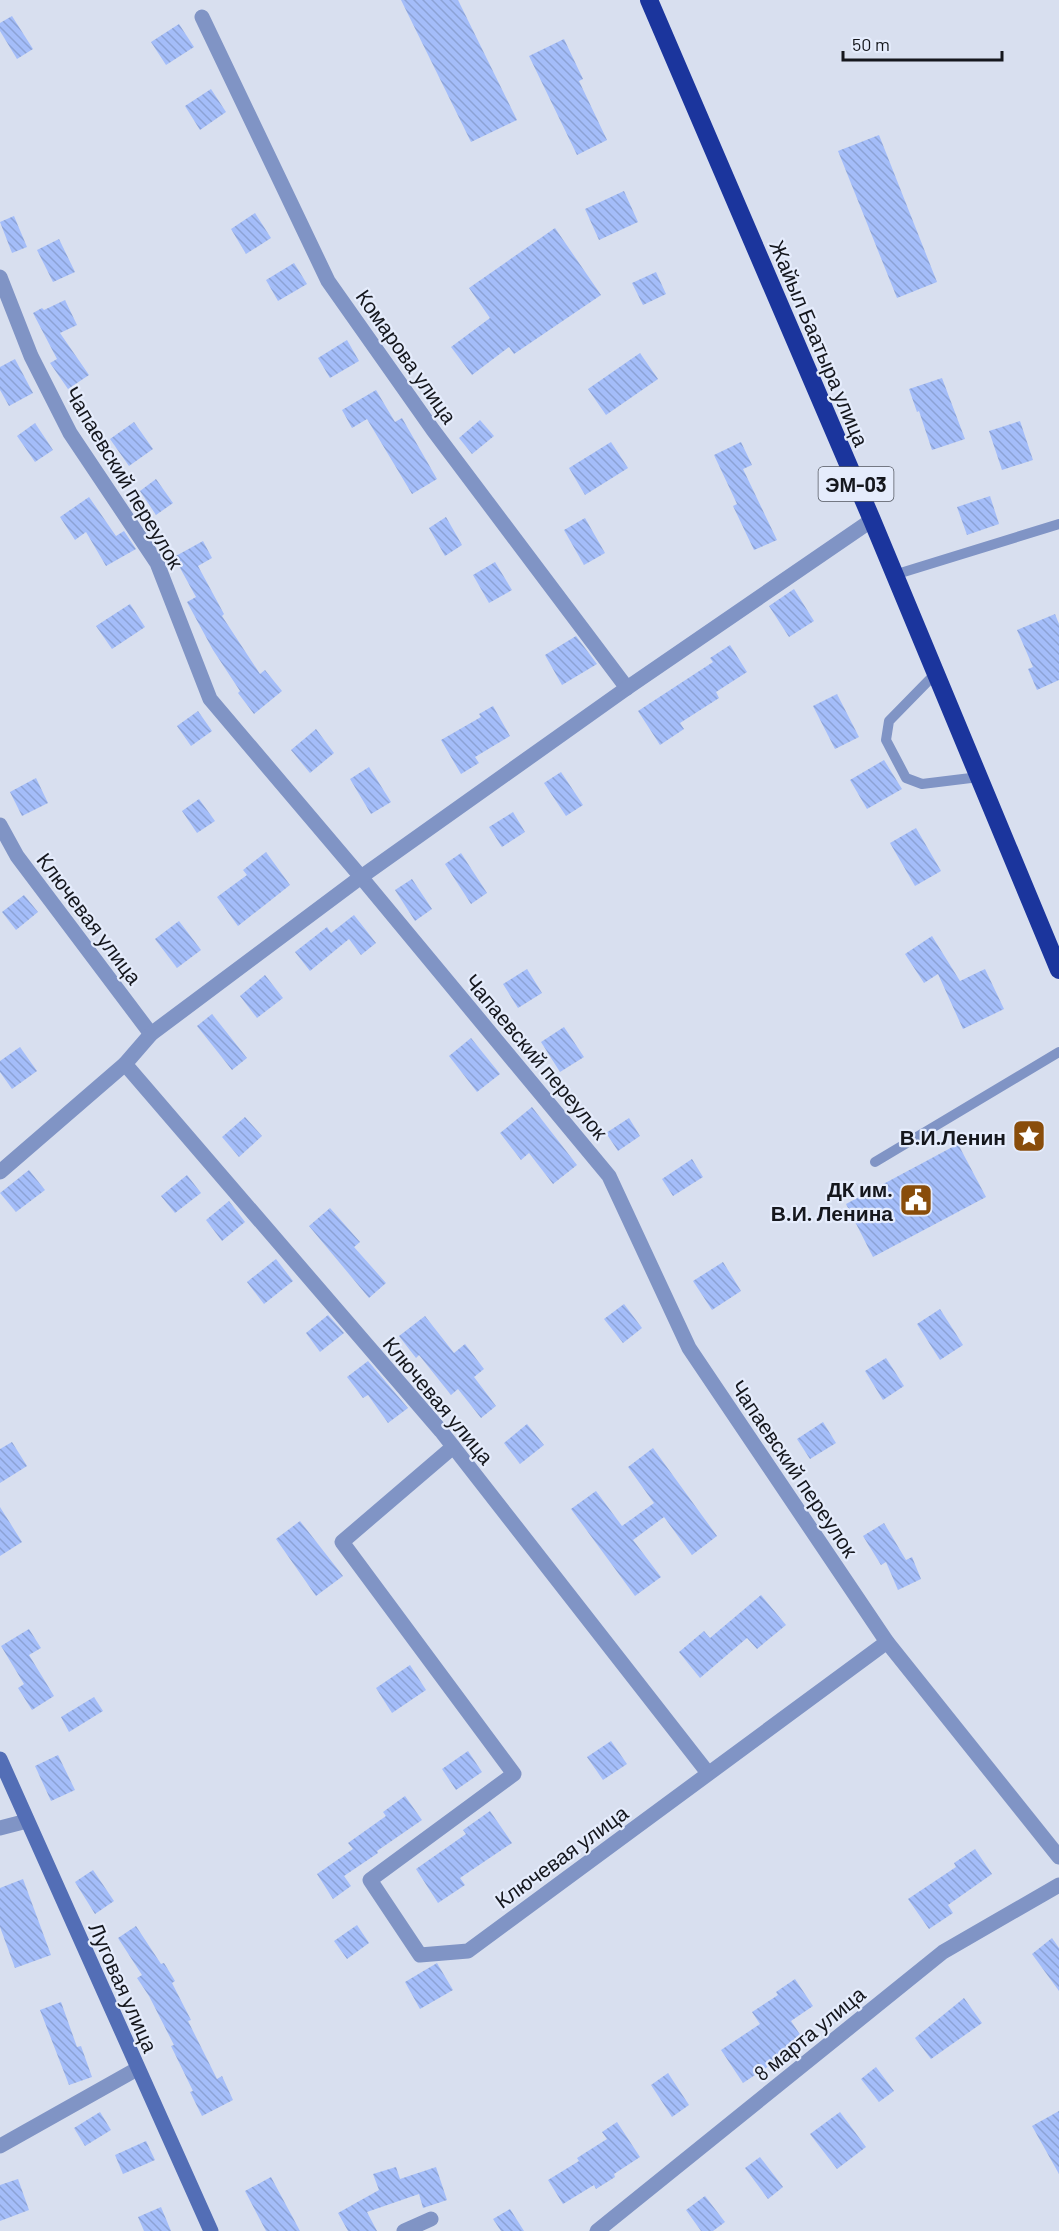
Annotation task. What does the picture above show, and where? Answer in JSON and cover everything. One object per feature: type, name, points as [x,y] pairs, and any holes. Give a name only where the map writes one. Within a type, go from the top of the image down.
[{"type":"highway","name":"Жайыл Баатыра улица","points":[[649,0],[872,520],[1059,970]]},
{"type":"street","name":"Комарова улица","points":[[202,17],[328,281],[433,430],[627,688]]},
{"type":"street","name":"Чапаевский переулок","points":[[0,278],[31,356],[70,433],[158,563],[210,699],[609,1176],[688,1348],[886,1642],[1059,1857]]},
{"type":"street","points":[[0,1172],[125,1064],[151,1034],[361,877],[627,688],[872,520]]},
{"type":"street","name":"Ключевая улица","points":[[0,825],[17,856],[151,1034]]},
{"type":"street","name":"Ключевая улица","points":[[125,1064],[453,1447],[708,1773]]},
{"type":"street","name":"Ключевая улица","points":[[453,1447],[342,1542],[514,1774],[370,1880],[420,1955],[468,1951],[886,1642]]},
{"type":"street","name":"Луговая улица","points":[[0,1759],[211,2231]]},
{"type":"street","points":[[0,1828],[27,1821]]},
{"type":"street","name":"8 марта улица","points":[[597,2231],[943,1952],[1059,1885]]},
{"type":"street","points":[[0,2146],[137,2069]]},
{"type":"street","points":[[404,2231],[431,2219]]},
{"type":"lane","points":[[894,574],[1059,524]]},
{"type":"lane","points":[[935,674],[889,721],[886,740],[906,778],[922,784],[979,777]]},
{"type":"lane","points":[[875,1162],[1059,1052]]},
{"type":"building","points":[[401,0],[458,0],[517,120],[471,142]]},
{"type":"building","points":[[12,16],[33,49],[17,59],[0,31],[0,23]]},
{"type":"building","points":[[179,24],[194,47],[166,65],[151,42]]},
{"type":"building","points":[[564,39],[583,79],[579,81],[607,140],[577,155],[529,56]]},
{"type":"building","points":[[211,89],[226,112],[200,130],[185,106]]},
{"type":"building","points":[[879,135],[937,282],[897,298],[838,151]]},
{"type":"building","points":[[624,191],[638,222],[599,240],[585,209]]},
{"type":"building","points":[[255,213],[271,238],[246,254],[231,229]]},
{"type":"building","points":[[14,216],[27,247],[12,253],[0,222]]},
{"type":"building","points":[[555,228],[601,295],[514,354],[509,347],[472,375],[451,347],[490,318],[469,288]]},
{"type":"building","points":[[59,239],[75,272],[53,282],[37,250]]},
{"type":"building","points":[[294,263],[307,284],[278,301],[266,280]]},
{"type":"building","points":[[656,272],[666,294],[643,305],[632,283]]},
{"type":"building","points":[[65,300],[77,325],[60,333],[89,375],[68,389],[50,363],[57,359],[33,313]]},
{"type":"building","points":[[347,340],[359,361],[330,378],[318,358]]},
{"type":"building","points":[[640,353],[658,379],[606,415],[588,389]]},
{"type":"building","points":[[15,359],[33,393],[9,406],[0,390],[0,367]]},
{"type":"building","points":[[942,378],[965,439],[932,450],[909,389]]},
{"type":"building","points":[[376,390],[395,422],[402,418],[437,479],[412,494],[367,419],[352,428],[342,410]]},
{"type":"building","points":[[480,420],[494,436],[472,454],[459,438]]},
{"type":"building","points":[[1020,421],[1033,460],[1002,470],[989,431]]},
{"type":"building","points":[[134,422],[153,449],[129,466],[110,439]]},
{"type":"building","points":[[35,423],[53,450],[35,462],[17,436]]},
{"type":"building","points":[[611,442],[628,468],[585,495],[569,468]]},
{"type":"building","points":[[741,442],[752,465],[743,469],[777,540],[754,550],[733,506],[737,504],[714,455]]},
{"type":"building","points":[[156,479],[173,503],[156,515],[140,491]]},
{"type":"building","points":[[990,496],[999,524],[967,535],[957,507]]},
{"type":"building","points":[[89,497],[116,536],[124,531],[136,549],[106,566],[86,532],[75,540],[60,517]]},
{"type":"building","points":[[446,517],[462,545],[445,556],[429,528]]},
{"type":"building","points":[[585,518],[605,553],[584,565],[564,530]]},
{"type":"building","points":[[203,541],[212,558],[198,566],[224,614],[222,616],[260,674],[265,670],[282,691],[254,714],[238,693],[240,691],[213,650],[187,602],[196,597],[174,557]]},
{"type":"building","points":[[495,562],[512,590],[489,603],[473,575]]},
{"type":"building","points":[[794,589],[814,621],[789,637],[769,606]]},
{"type":"building","points":[[130,604],[145,627],[112,649],[96,626]]},
{"type":"building","points":[[1055,614],[1059,624],[1059,680],[1037,690],[1028,669],[1033,667],[1017,630]]},
{"type":"building","points":[[576,636],[597,664],[562,685],[545,655]]},
{"type":"building","points":[[730,645],[747,672],[716,692],[719,698],[680,723],[684,729],[660,745],[638,711],[713,662],[710,658]]},
{"type":"building","points":[[837,694],[859,737],[835,749],[813,706]]},
{"type":"building","points":[[493,706],[510,736],[475,757],[479,763],[461,774],[441,740],[481,717],[479,714]]},
{"type":"building","points":[[198,711],[212,731],[191,746],[177,726]]},
{"type":"building","points":[[316,729],[334,753],[310,773],[291,750]]},
{"type":"building","points":[[884,760],[902,789],[867,809],[850,780]]},
{"type":"building","points":[[369,767],[391,802],[371,814],[350,779]]},
{"type":"building","points":[[561,772],[583,805],[566,816],[544,783]]},
{"type":"building","points":[[36,778],[48,803],[22,816],[10,792]]},
{"type":"building","points":[[199,799],[215,821],[197,833],[182,811]]},
{"type":"building","points":[[513,812],[525,832],[502,847],[489,827]]},
{"type":"building","points":[[916,828],[941,871],[915,886],[890,843]]},
{"type":"building","points":[[266,852],[290,885],[238,926],[217,897],[247,875],[243,870]]},
{"type":"building","points":[[461,853],[487,893],[471,904],[445,864]]},
{"type":"building","points":[[412,879],[432,909],[415,921],[395,890]]},
{"type":"building","points":[[24,895],[38,912],[16,930],[2,912]]},
{"type":"building","points":[[354,915],[376,943],[361,955],[349,939],[310,971],[295,952],[327,927],[331,933]]},
{"type":"building","points":[[179,921],[201,950],[177,968],[155,939]]},
{"type":"building","points":[[932,936],[960,981],[985,969],[1004,1009],[963,1029],[938,974],[924,983],[905,954]]},
{"type":"building","points":[[527,969],[542,993],[518,1008],[503,984]]},
{"type":"building","points":[[265,975],[283,998],[257,1018],[240,996]]},
{"type":"building","points":[[212,1014],[247,1058],[232,1070],[197,1026]]},
{"type":"building","points":[[564,1027],[584,1057],[560,1072],[541,1042]]},
{"type":"building","points":[[471,1038],[500,1074],[477,1092],[449,1056]]},
{"type":"building","points":[[20,1047],[37,1071],[12,1089],[0,1072],[0,1061]]},
{"type":"building","points":[[532,1107],[577,1165],[553,1184],[529,1153],[521,1160],[500,1133]]},
{"type":"building","points":[[245,1117],[262,1136],[239,1157],[222,1137]]},
{"type":"building","points":[[629,1118],[640,1136],[618,1151],[606,1133]]},
{"type":"building","name":"ДК им. В.И. Ленина","points":[[958,1144],[986,1197],[873,1257],[846,1204]]},
{"type":"building","points":[[692,1159],[703,1177],[673,1196],[662,1179]]},
{"type":"building","points":[[29,1170],[45,1190],[16,1212],[0,1193]]},
{"type":"building","points":[[187,1175],[201,1193],[175,1213],[161,1196]]},
{"type":"building","points":[[229,1201],[245,1222],[222,1241],[206,1220]]},
{"type":"building","points":[[330,1208],[360,1242],[354,1247],[386,1283],[369,1298],[309,1226]]},
{"type":"building","points":[[276,1259],[293,1281],[264,1304],[247,1282]]},
{"type":"building","points":[[723,1262],[741,1291],[712,1310],[693,1281]]},
{"type":"building","points":[[624,1304],[642,1328],[623,1343],[604,1319]]},
{"type":"building","points":[[940,1309],[963,1345],[940,1360],[917,1324]]},
{"type":"building","points":[[328,1315],[344,1333],[320,1352],[306,1333]]},
{"type":"building","points":[[425,1316],[454,1353],[465,1344],[484,1369],[474,1377],[496,1406],[481,1418],[458,1389],[451,1395],[419,1355],[416,1358],[399,1336]]},
{"type":"building","points":[[886,1358],[904,1386],[883,1400],[865,1371]]},
{"type":"building","points":[[368,1361],[408,1408],[388,1423],[368,1395],[363,1398],[347,1377]]},
{"type":"building","points":[[823,1422],[836,1443],[810,1459],[797,1439]]},
{"type":"building","points":[[527,1424],[544,1445],[520,1464],[504,1443]]},
{"type":"building","points":[[12,1442],[27,1466],[0,1483],[0,1449]]},
{"type":"building","points":[[653,1448],[717,1536],[692,1555],[664,1517],[633,1540],[661,1577],[635,1596],[571,1509],[596,1491],[622,1526],[654,1503],[628,1467]]},
{"type":"building","points":[[0,1507],[22,1542],[0,1556]]},
{"type":"building","points":[[300,1521],[343,1576],[316,1596],[276,1539]]},
{"type":"building","points":[[884,1523],[906,1560],[912,1557],[921,1579],[898,1590],[886,1562],[881,1565],[863,1536]]},
{"type":"building","points":[[761,1595],[786,1625],[757,1649],[747,1638],[700,1678],[679,1652],[704,1631],[710,1638]]},
{"type":"building","points":[[29,1629],[41,1648],[29,1655],[54,1696],[32,1710],[18,1688],[24,1684],[1,1646]]},
{"type":"building","points":[[410,1665],[426,1690],[392,1713],[376,1688]]},
{"type":"building","points":[[94,1697],[103,1711],[69,1732],[61,1717]]},
{"type":"building","points":[[611,1741],[627,1764],[603,1780],[587,1757]]},
{"type":"building","points":[[468,1751],[482,1772],[456,1790],[442,1769]]},
{"type":"building","points":[[58,1755],[75,1790],[51,1801],[35,1766]]},
{"type":"building","points":[[405,1796],[422,1820],[344,1876],[351,1886],[333,1899],[317,1874],[353,1849],[348,1843],[386,1816],[383,1812]]},
{"type":"building","points":[[490,1811],[512,1843],[460,1878],[465,1885],[438,1903],[416,1869],[466,1834],[463,1830]]},
{"type":"building","points":[[975,1849],[992,1874],[948,1905],[953,1913],[929,1929],[908,1899],[956,1867],[954,1863]]},
{"type":"building","points":[[93,1870],[114,1901],[95,1914],[75,1882]]},
{"type":"building","points":[[23,1879],[51,1955],[15,1968],[0,1927],[0,1888]]},
{"type":"building","points":[[357,1925],[369,1943],[347,1959],[334,1941]]},
{"type":"building","points":[[136,1926],[175,1981],[172,1983],[191,2020],[188,2021],[217,2079],[222,2076],[233,2100],[202,2116],[190,2092],[193,2091],[171,2046],[174,2045],[149,1996],[137,1978],[142,1975],[118,1938]]},
{"type":"building","points":[[1052,1938],[1059,1948],[1059,1991],[1032,1954]]},
{"type":"building","points":[[437,1963],[453,1990],[420,2009],[405,1982]]},
{"type":"building","points":[[795,1979],[813,2006],[791,2021],[805,2042],[743,2083],[721,2050],[760,2024],[752,2012],[778,1995],[776,1992]]},
{"type":"building","points":[[964,1998],[982,2023],[931,2059],[915,2038]]},
{"type":"building","points":[[61,2002],[77,2047],[81,2046],[92,2077],[69,2085],[40,2010]]},
{"type":"building","points":[[876,2067],[894,2091],[879,2102],[861,2079]]},
{"type":"building","points":[[668,2073],[689,2105],[672,2117],[651,2085]]},
{"type":"building","points":[[1059,2111],[1059,2174],[1032,2126]]},
{"type":"building","points":[[100,2112],[111,2130],[85,2146],[74,2128]]},
{"type":"building","points":[[840,2112],[866,2147],[837,2169],[810,2134]]},
{"type":"building","points":[[617,2122],[640,2157],[596,2189],[594,2185],[563,2204],[548,2180],[579,2161],[577,2158],[607,2139],[602,2132]]},
{"type":"building","points":[[146,2141],[155,2160],[123,2174],[115,2155]]},
{"type":"building","points":[[760,2157],[783,2187],[768,2199],[745,2168]]},
{"type":"building","points":[[396,2167],[400,2179],[436,2167],[447,2200],[423,2208],[419,2194],[367,2212],[377,2231],[348,2231],[338,2213],[379,2190],[373,2174]]},
{"type":"building","points":[[271,2177],[300,2231],[266,2231],[245,2191]]},
{"type":"building","points":[[18,2179],[29,2210],[0,2221],[0,2185]]},
{"type":"building","points":[[705,2196],[725,2222],[713,2231],[701,2231],[686,2210]]},
{"type":"building","points":[[161,2207],[171,2231],[144,2231],[138,2217]]},
{"type":"building","points":[[510,2209],[524,2231],[501,2231],[493,2219]]},
{"type":"place","name":"В.И.Ленин","points":[[1029,1136]]},
{"type":"place","name":"ДК им. В.И. Ленина","points":[[916,1200]]}]
